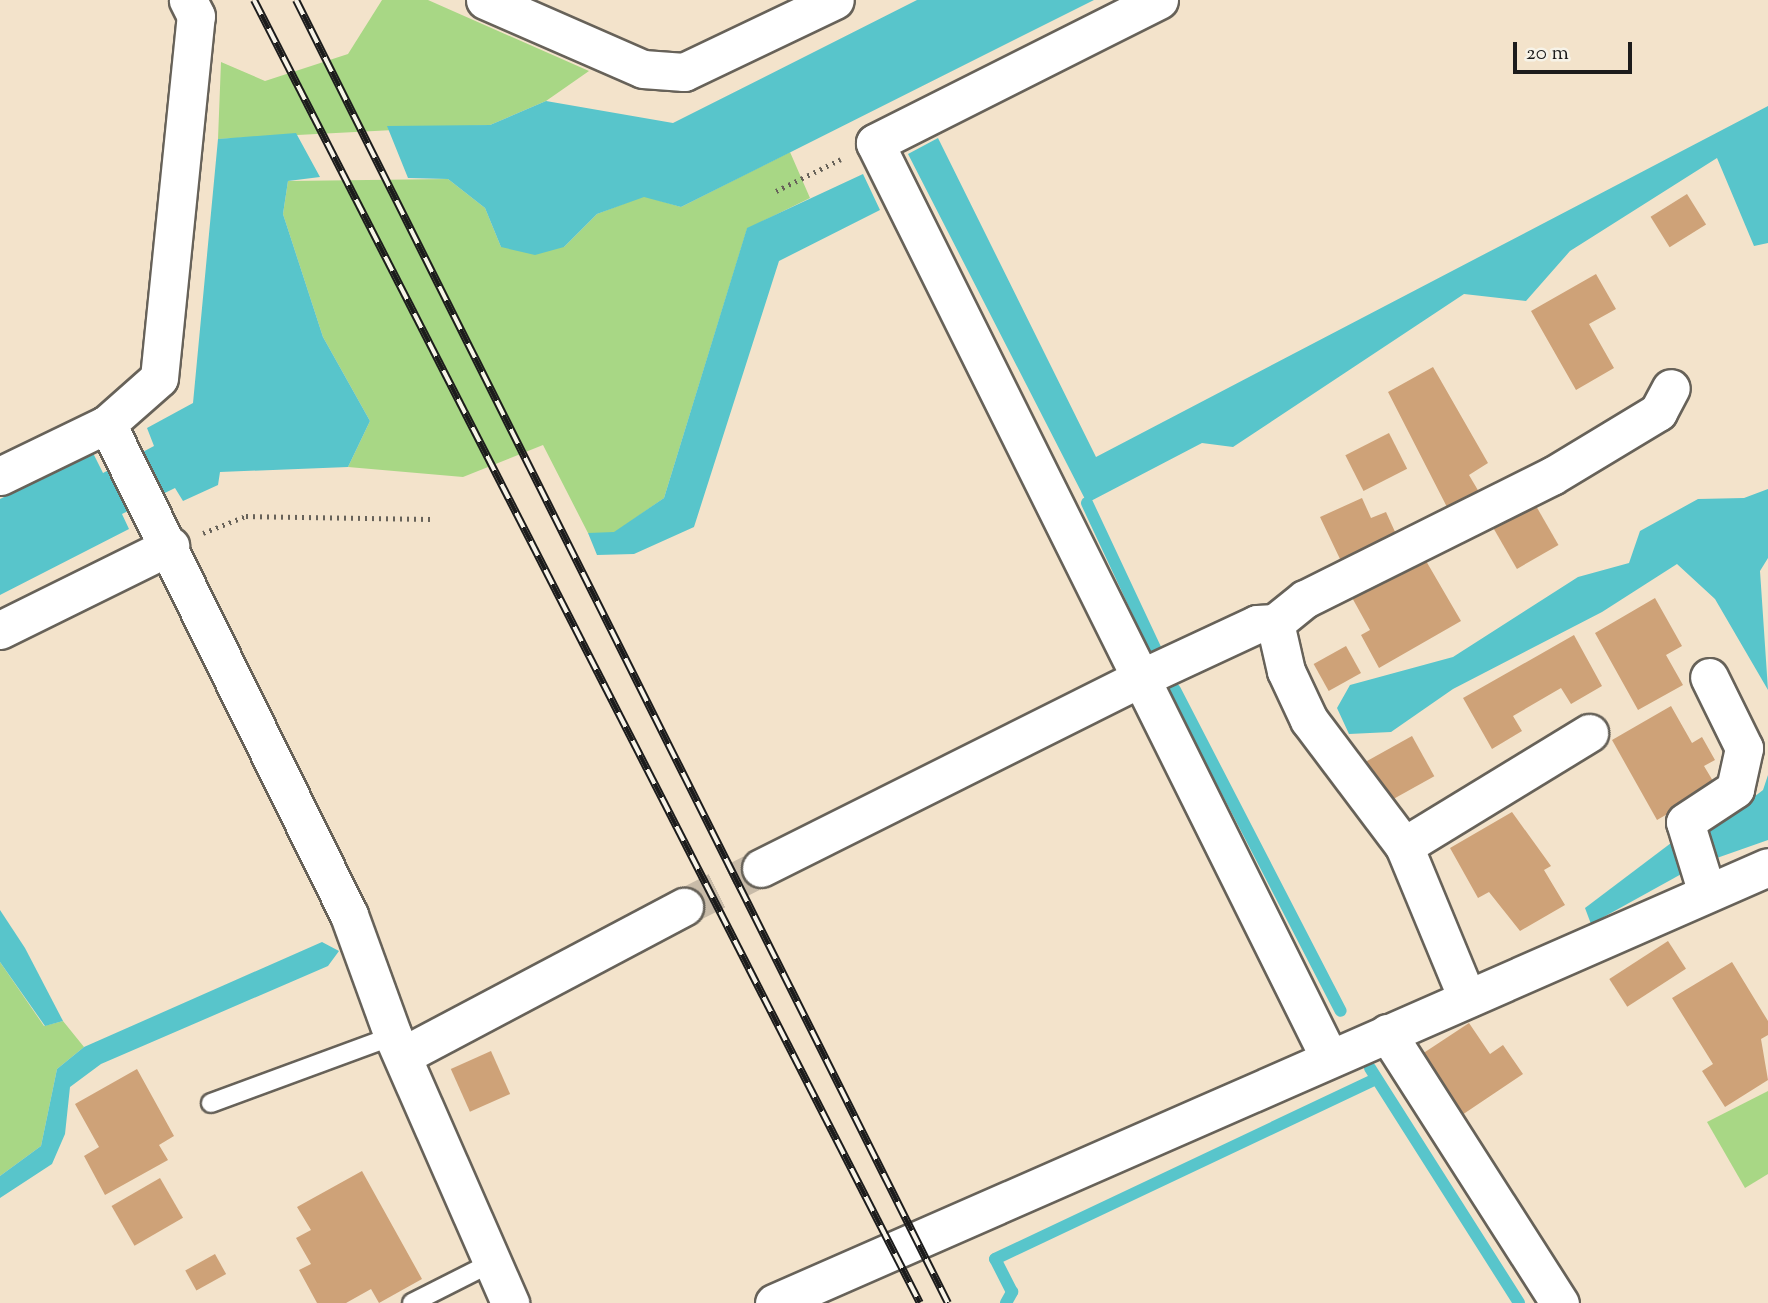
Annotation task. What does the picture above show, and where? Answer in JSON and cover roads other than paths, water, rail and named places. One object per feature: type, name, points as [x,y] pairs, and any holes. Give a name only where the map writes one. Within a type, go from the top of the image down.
[{"type":"street","points":[[0,476],[114,436],[159,378],[196,16],[188,0]]},
{"type":"street","points":[[485,0],[643,69],[684,72],[835,0]]},
{"type":"street","points":[[1159,0],[875,143],[1329,1057]]},
{"type":"street","points":[[761,868],[1141,678],[1257,624],[1275,623],[1305,599],[1552,476],[1658,412],[1671,388]]},
{"type":"street","points":[[114,436],[163,531],[348,915],[398,1046],[510,1303]]},
{"type":"street","points":[[0,630],[163,531]]},
{"type":"street","points":[[1275,623],[1286,671],[1309,720],[1404,846],[1467,998]]},
{"type":"street","points":[[1707,893],[1685,822],[1735,789],[1744,748],[1709,677]]},
{"type":"street","points":[[1404,846],[1589,733]]},
{"type":"street","points":[[774,1303],[1329,1057],[1768,867]]},
{"type":"street","points":[[398,1046],[684,908]]},
{"type":"street","points":[[1387,1033],[1560,1303]]},
{"type":"lane","points":[[211,1103],[398,1046]]},
{"type":"lane","points":[[412,1303],[491,1263]]},
{"type":"water","points":[[917,0],[1094,0],[681,207],[644,197],[597,214],[564,247],[535,255],[501,247],[485,208],[448,179],[408,178],[387,126],[490,125],[546,101],[673,123]]},
{"type":"water","points":[[1768,106],[1768,243],[1754,246],[1717,158],[1570,251],[1526,301],[1464,294],[1233,447],[1202,443],[1087,503],[908,154],[938,138],[1096,457]]},
{"type":"water","points":[[296,133],[320,177],[288,181],[283,214],[323,337],[370,421],[348,467],[220,472],[218,485],[183,501],[175,488],[122,514],[129,529],[0,595],[0,499],[93,453],[103,473],[154,446],[147,428],[193,403],[218,139]]},
{"type":"water","points":[[863,174],[880,210],[779,261],[694,527],[634,554],[597,555],[588,533],[614,532],[664,498],[747,228]]},
{"type":"water","points":[[1768,489],[1768,558],[1760,571],[1768,690],[1715,599],[1677,564],[1602,612],[1453,689],[1391,732],[1349,734],[1337,708],[1350,685],[1453,657],[1578,577],[1629,563],[1640,531],[1698,499],[1744,498]]},
{"type":"water","points":[[1768,775],[1768,840],[1714,859],[1706,834],[1763,790]]},
{"type":"water","points":[[1675,840],[1685,872],[1591,924],[1585,908]]},
{"type":"water","points":[[0,910],[25,948],[63,1021],[45,1026],[0,962]]},
{"type":"water","points":[[322,942],[339,951],[328,966],[101,1064],[70,1087],[65,1134],[52,1164],[0,1198],[0,1176],[41,1146],[57,1069],[84,1047]]},
{"type":"waterway","points":[[1087,503],[1155,648]]},
{"type":"waterway","points":[[1175,690],[1341,1011]]},
{"type":"waterway","points":[[1370,1068],[1519,1303]]},
{"type":"waterway","points":[[1006,1303],[1012,1292],[995,1259],[1375,1079]]},
{"type":"tunnel","points":[[684,907],[761,868]]},
{"type":"railway","points":[[254,0],[920,1303]]},
{"type":"railway","points":[[296,0],[948,1303]]}]
